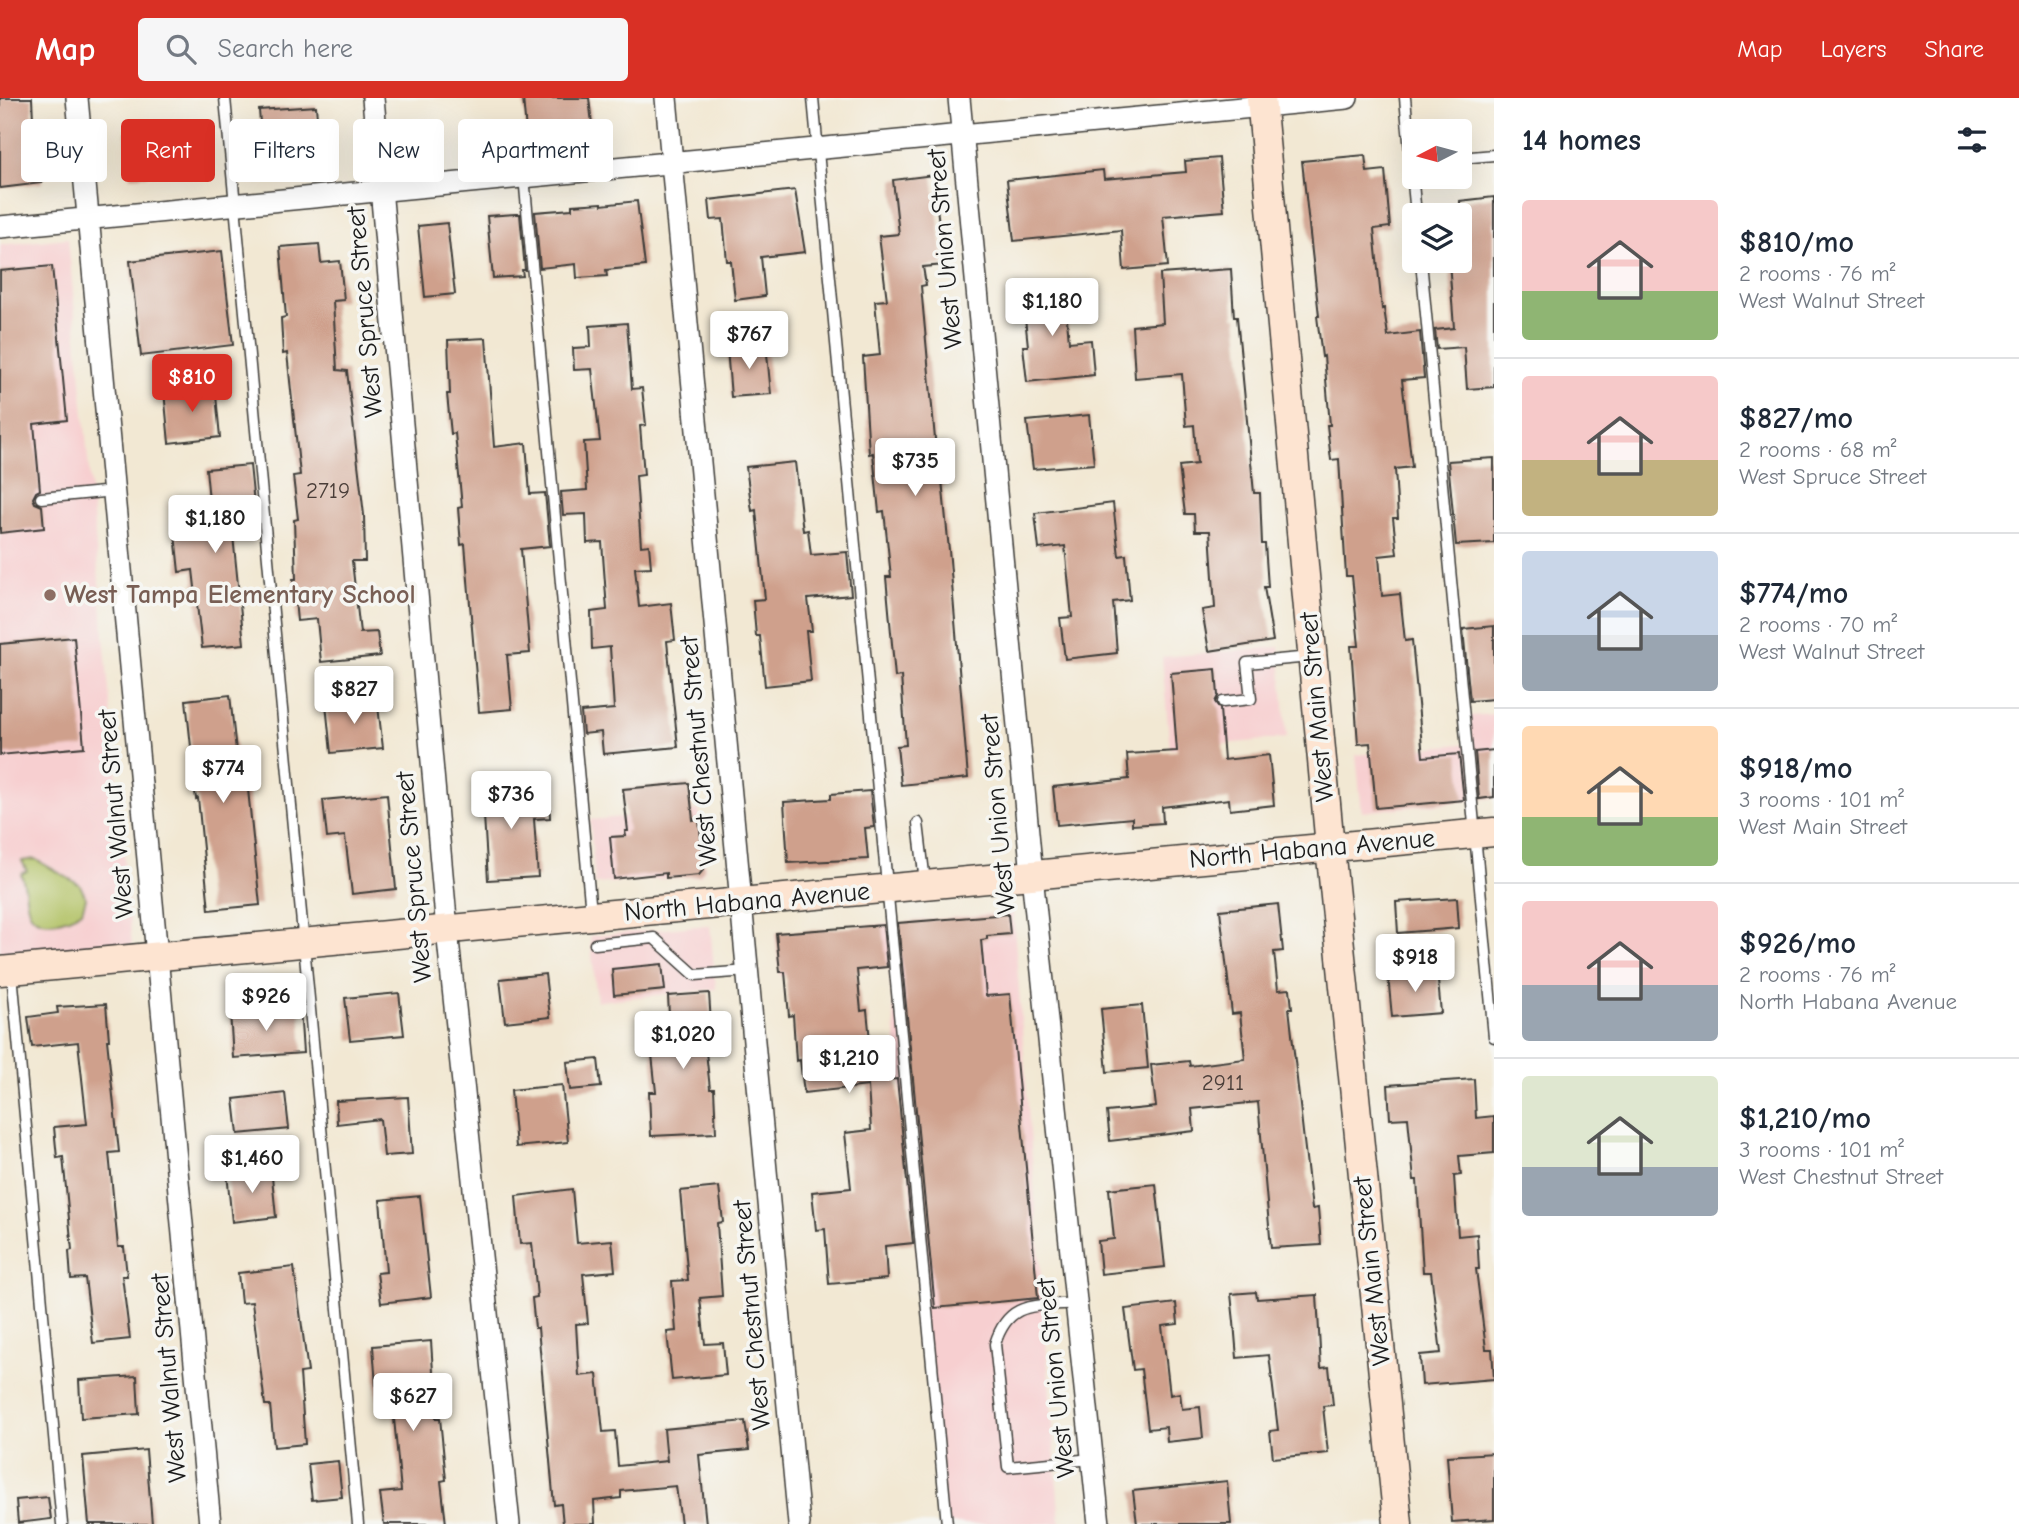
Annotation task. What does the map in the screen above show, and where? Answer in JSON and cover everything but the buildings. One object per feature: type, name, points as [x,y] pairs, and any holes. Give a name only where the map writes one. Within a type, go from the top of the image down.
[{"type":"street","name":"West Walnut Street","points":[[77,98],[210,1524]]},
{"type":"street","name":"West Spruce Street","points":[[373,98],[447,930],[509,1524]]},
{"type":"street","name":"West Chestnut Street","points":[[666,98],[799,1524]]},
{"type":"street","name":"West Union Street","points":[[959,98],[1032,875],[1099,1524]]},
{"type":"street","points":[[613,167],[1262,102],[1348,98]]},
{"type":"street","name":"West Main Street","points":[[1262,102],[1330,847],[1398,1524]]},
{"type":"street","points":[[0,227],[458,182]]},
{"type":"street","name":"North Habana Avenue","points":[[6,971],[447,930],[593,930],[622,927],[741,902],[1484,833]]},
{"type":"lane","points":[[225,98],[358,1524]]},
{"type":"lane","points":[[813,98],[947,1524]]},
{"type":"lane","points":[[1405,98],[1415,203]]},
{"type":"lane","points":[[1472,157],[1494,155]]},
{"type":"lane","points":[[525,182],[593,930]]},
{"type":"lane","points":[[1422,273],[1484,833],[1494,1037]]},
{"type":"lane","points":[[41,498],[114,491]]},
{"type":"lane","points":[[1223,702],[1251,699],[1247,663],[1312,657]]},
{"type":"lane","points":[[919,823],[925,885]]},
{"type":"lane","points":[[622,927],[654,938],[695,975],[748,971]]},
{"type":"lane","points":[[6,971],[62,1524]]},
{"type":"lane","points":[[1076,1303],[1020,1309],[1001,1325],[995,1344],[1008,1467],[1092,1460]]},
{"type":"shaded area","name":"West Tampa Elementary School","points":[[68,238],[132,945],[0,958],[0,245]]},
{"type":"shaded area","points":[[1279,647],[1287,738],[1170,749],[1162,657]]},
{"type":"shaded area","points":[[1494,714],[1494,798],[1362,812],[1356,755],[1472,743],[1470,716]]},
{"type":"shaded area","points":[[699,810],[705,869],[700,876],[595,884],[590,820]]},
{"type":"shaded area","points":[[1013,912],[1060,1524],[943,1524],[889,968],[780,976],[775,934]]},
{"type":"shaded area","points":[[710,925],[716,989],[597,1001],[590,936]]},
{"type":"green space","points":[[35,859],[80,885],[86,898],[82,911],[52,922],[37,919],[31,914],[21,874],[27,871],[22,861]]},
{"type":"place","name":"West Tampa Elementary School","points":[[50,595]]}]
